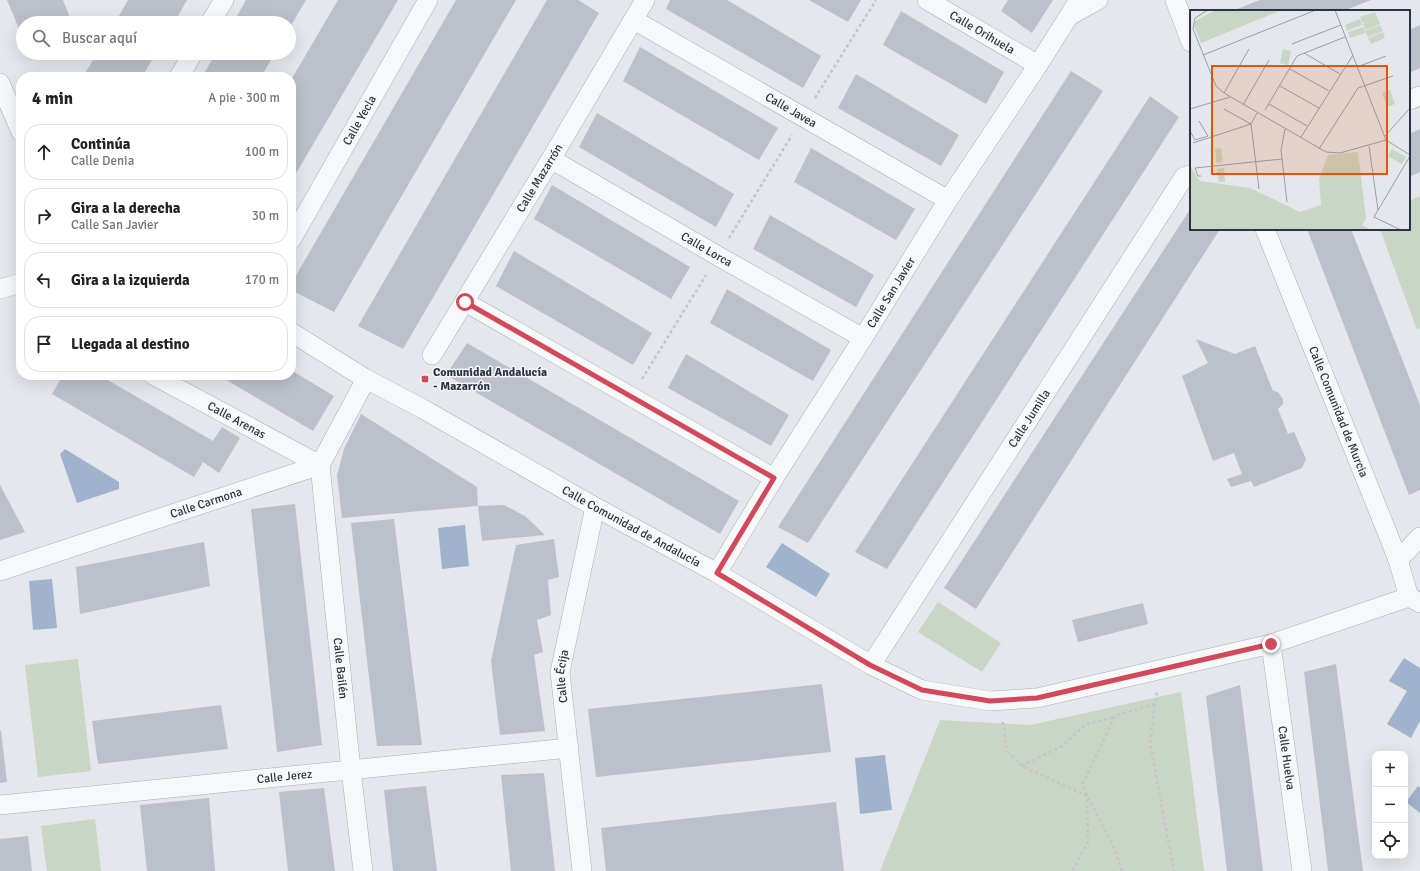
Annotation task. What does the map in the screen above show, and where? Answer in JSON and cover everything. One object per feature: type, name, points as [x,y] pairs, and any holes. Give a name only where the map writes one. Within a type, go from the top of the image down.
[{"type":"street","points":[[214,16],[224,0]]},
{"type":"street","name":"Calle Yecla","points":[[296,231],[428,0]]},
{"type":"street","name":"Calle Mazarrón","points":[[432,355],[551,159],[645,0]]},
{"type":"street","name":"Calle Orihuela","points":[[927,0],[1038,65]]},
{"type":"street","name":"Calle San Javier","points":[[717,573],[774,478],[948,200],[1038,65],[1079,0]]},
{"type":"street","name":"Calle San Javier","points":[[1069,16],[1098,0]]},
{"type":"street","points":[[1179,1],[1190,39]]},
{"type":"street","name":"Calle Javea","points":[[634,20],[948,200]]},
{"type":"street","points":[[182,72],[189,60]]},
{"type":"street","points":[[0,83],[16,120]]},
{"type":"street","points":[[1410,100],[1420,96]]},
{"type":"street","name":"Calle Lorca","points":[[551,159],[863,338]]},
{"type":"street","name":"Calle Jumilla","points":[[870,665],[1184,178],[1190,175]]},
{"type":"street","name":"Calle Comunidad de Murcia","points":[[1265,230],[1414,600]]},
{"type":"street","points":[[0,289],[16,284]]},
{"type":"street","points":[[465,302],[631,398],[774,478]]},
{"type":"street","name":"Calle Comunidad de Andalucía","points":[[296,335],[366,379],[412,403],[595,507],[717,573],[870,665],[922,690],[990,701],[1037,698],[1271,644],[1414,600]]},
{"type":"street","points":[[320,465],[366,379]]},
{"type":"street","name":"Calle Arenas","points":[[162,380],[320,465]]},
{"type":"street","name":"Calle Carmona","points":[[0,571],[320,465]]},
{"type":"street","name":"Calle Bailén","points":[[320,465],[351,770],[363,871]]},
{"type":"street","name":"Calle Écija","points":[[582,871],[560,672],[595,507]]},
{"type":"street","points":[[1398,560],[1420,537]]},
{"type":"street","name":"Calle Huelva","points":[[1271,644],[1302,871]]},
{"type":"street","name":"Calle Jerez","points":[[0,805],[569,748]]},
{"type":"path","points":[[631,398],[876,0]]},
{"type":"path","points":[[1160,670],[1150,743],[1174,871]]},
{"type":"path","points":[[990,701],[1004,726],[1006,750],[1022,766],[1088,796]]},
{"type":"path","points":[[1022,766],[1062,746],[1086,724],[1155,704]]},
{"type":"path","points":[[1115,716],[1082,785],[1115,850],[1122,871]]},
{"type":"path","points":[[1072,871],[1088,842],[1088,796]]},
{"type":"green space","points":[[1420,196],[1420,328],[1417,330],[1380,230],[1410,230],[1410,201]]},
{"type":"green space","points":[[938,602],[1001,643],[982,672],[918,632]]},
{"type":"green space","points":[[78,659],[91,771],[38,777],[25,665]]},
{"type":"green space","points":[[1181,692],[1204,871],[880,871],[940,720],[1030,725]]},
{"type":"green space","points":[[95,819],[101,871],[47,871],[41,826]]},
{"type":"water","points":[[65,449],[119,482],[119,489],[77,503],[60,454]]},
{"type":"water","points":[[465,525],[469,566],[442,569],[438,528]]},
{"type":"water","points":[[782,543],[830,574],[816,597],[766,567]]},
{"type":"water","points":[[52,579],[57,628],[33,630],[29,581]]},
{"type":"water","points":[[1404,658],[1420,668],[1420,721],[1411,738],[1387,724],[1407,691],[1389,681]]},
{"type":"water","points":[[885,755],[892,810],[860,814],[855,758]]},
{"type":"water","points":[[1418,786],[1420,788],[1420,813],[1408,804],[1408,799]]},
{"type":"building","points":[[7,0],[63,0],[69,16],[16,16],[16,21]]},
{"type":"building","points":[[128,0],[187,0],[178,16],[119,16]]},
{"type":"building","points":[[246,0],[306,0],[296,17],[237,16]]},
{"type":"building","points":[[338,0],[398,0],[296,173],[296,72]]},
{"type":"building","points":[[456,0],[516,0],[334,312],[296,293],[296,275]]},
{"type":"building","points":[[547,0],[578,0],[599,13],[403,349],[358,326]]},
{"type":"building","points":[[670,0],[727,0],[821,56],[803,88],[666,9]]},
{"type":"building","points":[[809,0],[861,0],[848,22]]},
{"type":"building","points":[[1008,0],[1053,0],[1032,33],[1001,11]]},
{"type":"building","points":[[1260,0],[1371,0],[1346,10],[1235,10]]},
{"type":"building","points":[[901,11],[1004,72],[986,104],[883,45]]},
{"type":"building","points":[[1420,25],[1420,68],[1410,73],[1410,30]]},
{"type":"building","points":[[640,47],[778,128],[759,160],[623,81]]},
{"type":"building","points":[[93,60],[152,60],[145,72],[86,72]]},
{"type":"building","points":[[212,60],[271,60],[264,72],[205,72]]},
{"type":"building","points":[[1071,71],[1103,91],[808,543],[778,527]]},
{"type":"building","points":[[856,74],[959,135],[941,166],[838,108]]},
{"type":"building","points":[[1150,96],[1179,117],[887,569],[855,552]]},
{"type":"building","points":[[597,113],[734,194],[716,227],[579,147]]},
{"type":"building","points":[[1420,129],[1420,172],[1410,177],[1410,134]]},
{"type":"building","points":[[811,148],[915,209],[896,240],[794,182]]},
{"type":"building","points":[[552,185],[690,267],[671,299],[534,219]]},
{"type":"building","points":[[1190,210],[1190,230],[1219,230],[976,609],[944,588]]},
{"type":"building","points":[[770,215],[874,275],[856,307],[753,249]]},
{"type":"building","points":[[1307,230],[1351,230],[1420,405],[1420,490],[1409,495]]},
{"type":"building","points":[[514,251],[652,333],[633,365],[496,286]]},
{"type":"building","points":[[727,289],[831,350],[813,381],[710,323]]},
{"type":"building","points":[[1196,339],[1235,354],[1255,346],[1273,391],[1278,392],[1283,399],[1283,404],[1278,409],[1288,434],[1294,432],[1306,459],[1302,468],[1254,487],[1251,481],[1231,487],[1227,479],[1242,474],[1234,453],[1213,461],[1182,376],[1208,363]]},
{"type":"building","points":[[467,343],[739,501],[720,534],[446,375]]},
{"type":"building","points":[[686,354],[789,415],[771,446],[668,388]]},
{"type":"building","points":[[296,373],[334,396],[313,431],[226,380],[296,380]]},
{"type":"building","points":[[60,380],[108,380],[213,441],[222,427],[240,438],[219,473],[203,462],[194,477],[52,394]]},
{"type":"building","points":[[361,414],[477,487],[478,506],[342,518],[337,475],[344,449]]},
{"type":"building","points":[[0,485],[25,532],[0,540]]},
{"type":"building","points":[[295,504],[322,745],[277,752],[251,509]]},
{"type":"building","points":[[504,505],[525,516],[545,535],[482,541],[478,506]]},
{"type":"building","points":[[394,519],[422,745],[377,746],[351,523]]},
{"type":"building","points":[[554,539],[559,577],[548,580],[551,615],[537,620],[543,652],[534,655],[545,731],[500,735],[491,661],[516,545]]},
{"type":"building","points":[[204,542],[210,586],[80,614],[76,567]]},
{"type":"building","points":[[1143,603],[1148,624],[1078,642],[1072,620]]},
{"type":"building","points":[[1336,664],[1363,871],[1328,871],[1304,672]]},
{"type":"building","points":[[822,684],[831,752],[596,777],[588,709]]},
{"type":"building","points":[[1240,685],[1263,871],[1227,871],[1206,696]]},
{"type":"building","points":[[221,705],[228,749],[98,764],[92,721]]},
{"type":"building","points":[[0,731],[7,782],[0,783]]},
{"type":"building","points":[[544,773],[555,871],[511,871],[501,775]]},
{"type":"building","points":[[426,786],[437,871],[393,871],[384,790]]},
{"type":"building","points":[[324,788],[335,871],[288,871],[279,792]]},
{"type":"building","points":[[209,798],[215,871],[147,871],[140,805]]},
{"type":"building","points":[[836,802],[844,871],[606,871],[601,828]]},
{"type":"building","points":[[28,836],[32,871],[0,871],[0,839]]},
{"type":"place","name":"Comunidad Andalucía - Mazarrón","points":[[425,379]]},
{"type":"route","points":[[465,302],[631,398],[774,478],[717,573],[870,665],[922,690],[990,701],[1037,698],[1271,644]]}]
